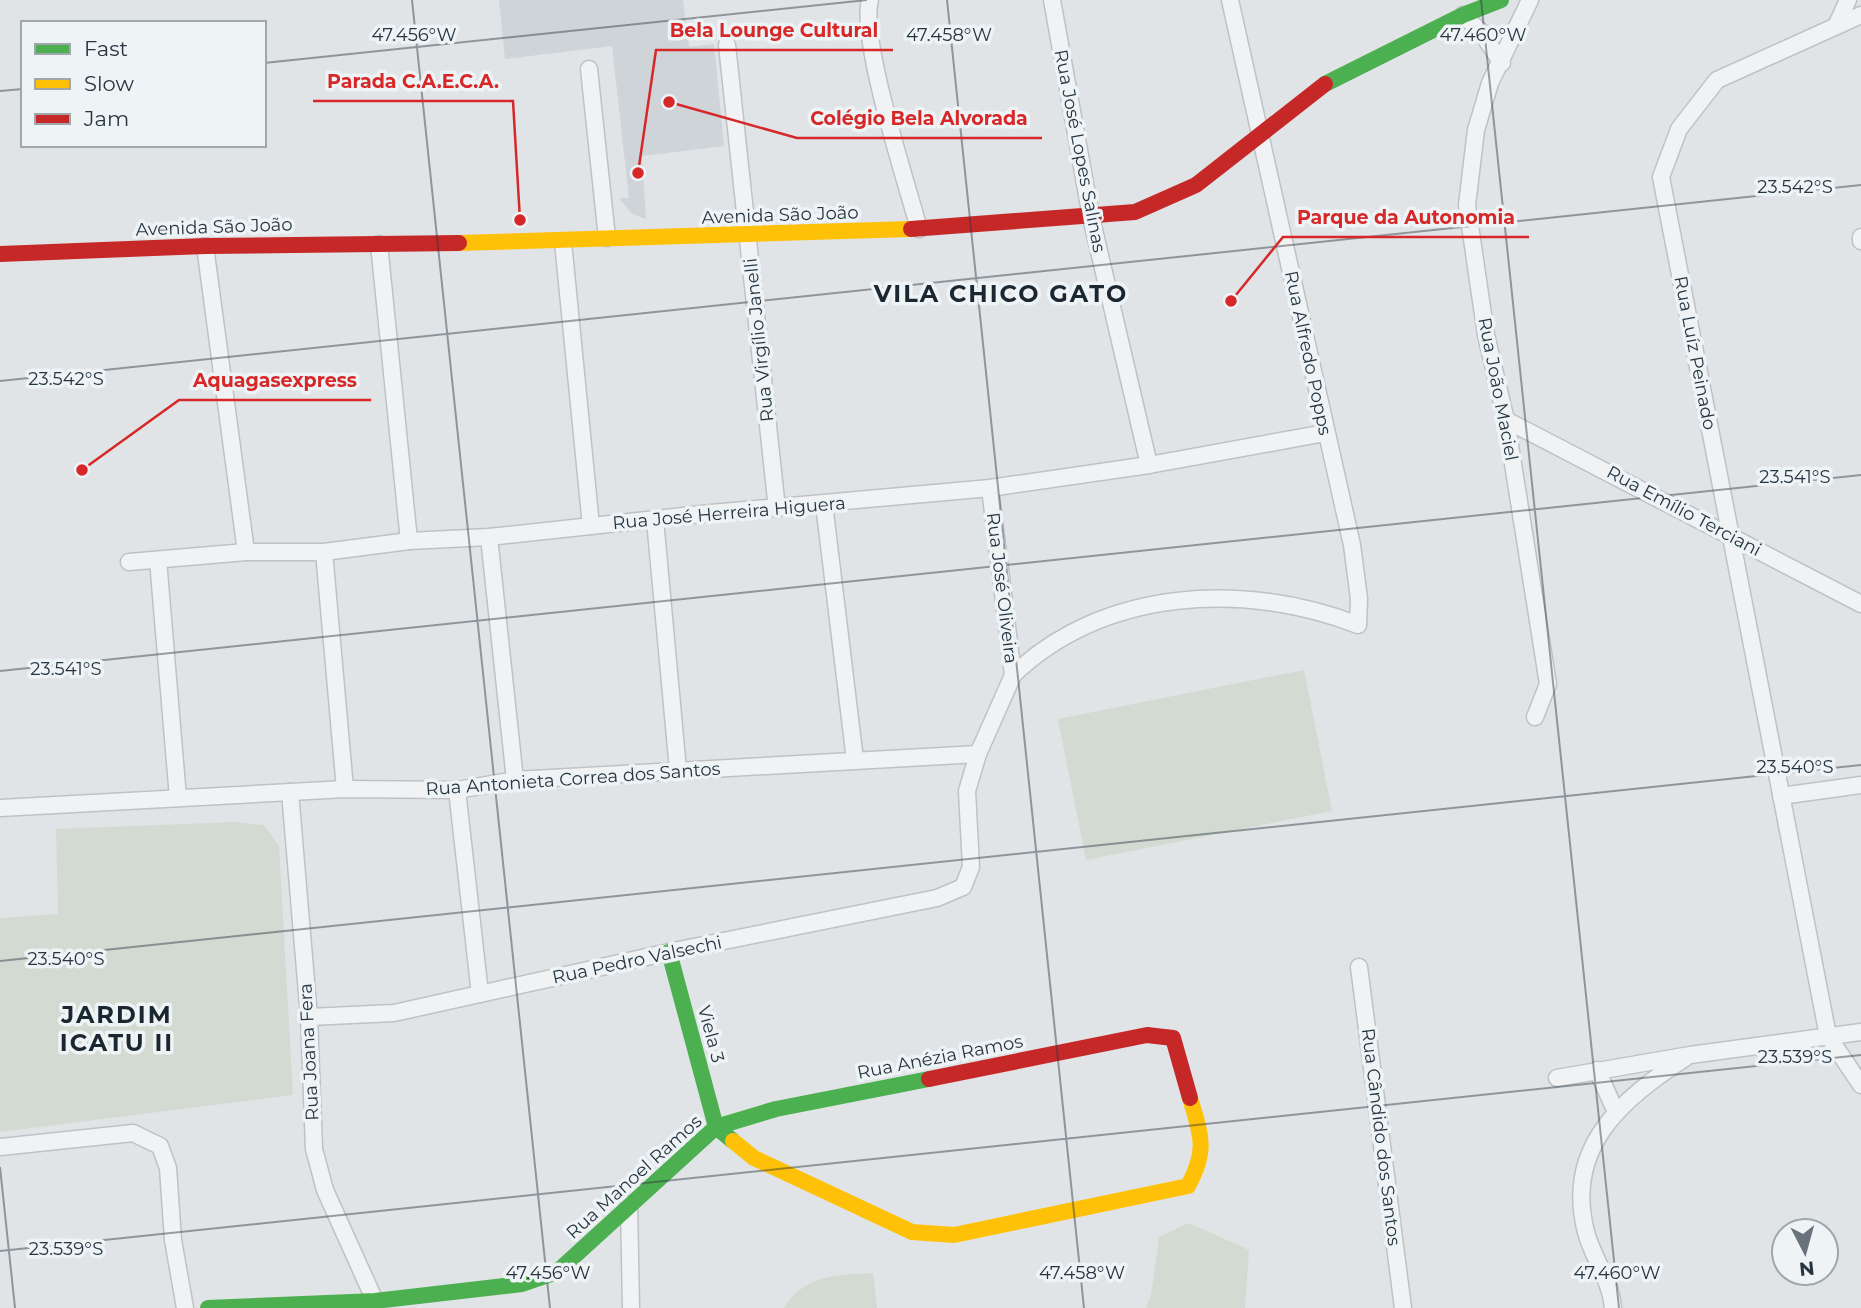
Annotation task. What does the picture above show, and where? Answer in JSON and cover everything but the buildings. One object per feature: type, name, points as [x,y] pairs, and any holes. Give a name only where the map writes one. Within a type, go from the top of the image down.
[{"type":"street","points":[[870,0],[867,8],[873,55],[919,229]]},
{"type":"street","name":"Rua José Lopes Salinas","points":[[1052,0],[1091,217],[1149,465]]},
{"type":"street","name":"Rua Alfredo Popps","points":[[1013,675],[1031,658],[1078,630],[1119,614],[1167,601],[1244,597],[1317,609],[1358,625],[1359,599],[1352,545],[1230,0]]},
{"type":"street","name":"Avenida São João","points":[[0,254],[205,246],[563,242],[607,238],[748,236],[919,229],[1135,212],[1196,185],[1314,90],[1463,15],[1501,0]]},
{"type":"street","name":"Rua João Maciel","points":[[1530,0],[1502,63],[1490,83],[1476,130],[1467,205],[1486,334],[1506,420],[1548,684],[1535,717]]},
{"type":"street","points":[[1837,24],[1848,0]]},
{"type":"street","points":[[1463,15],[1481,32],[1502,63]]},
{"type":"street","name":"Rua Luíz Peinado","points":[[1828,1036],[1661,177],[1679,130],[1717,80],[1861,15]]},
{"type":"street","name":"Rua Virgílio Janelli","points":[[727,46],[777,509]]},
{"type":"street","points":[[589,69],[607,238]]},
{"type":"street","points":[[563,242],[591,526]]},
{"type":"street","points":[[379,244],[409,541]]},
{"type":"street","points":[[205,246],[246,552]]},
{"type":"street","name":"Rua Emílio Terciani","points":[[1506,420],[1861,604]]},
{"type":"street","name":"Rua José Herreira Higuera","points":[[129,562],[246,552],[324,552],[409,541],[489,537],[990,488],[1149,465],[1325,433]]},
{"type":"street","name":"Rua José Oliveira","points":[[963,887],[971,867],[967,791],[978,754],[1013,675],[990,488]]},
{"type":"street","points":[[824,505],[855,760]]},
{"type":"street","points":[[655,520],[678,770]]},
{"type":"street","points":[[489,537],[515,780]]},
{"type":"street","points":[[324,552],[345,789]]},
{"type":"street","points":[[158,560],[178,799]]},
{"type":"street","name":"Rua Antonieta Correa dos Santos","points":[[0,808],[345,789],[457,790],[515,780],[978,754]]},
{"type":"street","points":[[1781,796],[1861,785]]},
{"type":"street","points":[[457,790],[480,994]]},
{"type":"street","name":"Rua Joana Fera","points":[[290,792],[309,1017],[314,1149],[325,1190],[374,1301]]},
{"type":"street","name":"Rua Pedro Valsechi","points":[[309,1017],[394,1013],[669,952],[937,898],[963,887]]},
{"type":"street","name":"Viela 3","points":[[669,952],[716,1127]]},
{"type":"street","name":"Rua Cândido dos Santos","points":[[1359,967],[1403,1308]]},
{"type":"street","points":[[1557,1078],[1690,1055],[1861,1032]]},
{"type":"street","name":"Rua Anézia Ramos","points":[[716,1127],[776,1109],[1147,1035],[1173,1038],[1202,1139],[1201,1163],[1188,1186]]},
{"type":"street","points":[[1828,1036],[1861,1085]]},
{"type":"street","points":[[1614,1308],[1612,1289],[1586,1233],[1582,1200],[1587,1158],[1615,1110],[1645,1084],[1690,1055]]},
{"type":"street","points":[[1597,1070],[1615,1110]]},
{"type":"street","name":"Rua Manoel Ramos","points":[[208,1308],[374,1301],[522,1284],[558,1272],[716,1127],[754,1157],[912,1232],[954,1235],[968,1233],[1188,1186]]},
{"type":"street","points":[[0,1147],[133,1133],[160,1146],[168,1167],[173,1240],[185,1308]]},
{"type":"street","points":[[629,1204],[631,1308]]},
{"type":"shaded area","points":[[499,0],[683,0],[689,47],[714,44],[724,146],[642,156],[646,219],[631,213],[619,198],[629,198],[612,46],[505,59]]},
{"type":"shaded area","points":[[1304,670],[1332,811],[1086,860],[1058,719]]},
{"type":"shaded area","points":[[235,822],[264,825],[279,846],[293,1095],[0,1132],[0,918],[58,914],[56,829]]},
{"type":"shaded area","points":[[1189,1223],[1249,1250],[1245,1308],[1146,1308],[1151,1295],[1159,1237]]},
{"type":"shaded area","points":[[873,1273],[877,1308],[784,1308],[802,1288],[823,1278]]},
{"type":"traffic: fast","points":[[1325,84],[1463,15],[1501,0]]},
{"type":"traffic: fast","points":[[669,952],[716,1127],[776,1109],[929,1079]]},
{"type":"traffic: fast","points":[[208,1308],[375,1301],[522,1284],[557,1272],[716,1127],[733,1141]]},
{"type":"traffic: slow","points":[[459,243],[911,229]]},
{"type":"traffic: slow","points":[[733,1141],[754,1158],[912,1232],[954,1235],[1188,1186],[1198,1162],[1201,1142],[1190,1098]]},
{"type":"traffic: jam","points":[[911,229],[1135,212],[1196,185],[1325,84]]},
{"type":"traffic: jam","points":[[0,254],[205,246],[459,243]]},
{"type":"traffic: jam","points":[[929,1079],[1147,1035],[1173,1038],[1190,1098]]},
{"type":"place","name":"Colégio Bela Alvorada","points":[[669,102]]},
{"type":"place","name":"Bela Lounge Cultural","points":[[638,173]]},
{"type":"place","name":"Parada C.A.E.C.A.","points":[[520,220]]},
{"type":"place","name":"Parque da Autonomia","points":[[1231,301]]},
{"type":"place","name":"Aquagasexpress","points":[[82,470]]},
{"type":"district","name":"VILA CHICO GATO","points":[[1001,293]]},
{"type":"district","name":"JARDIM ICATU II","points":[[117,1028]]}]
